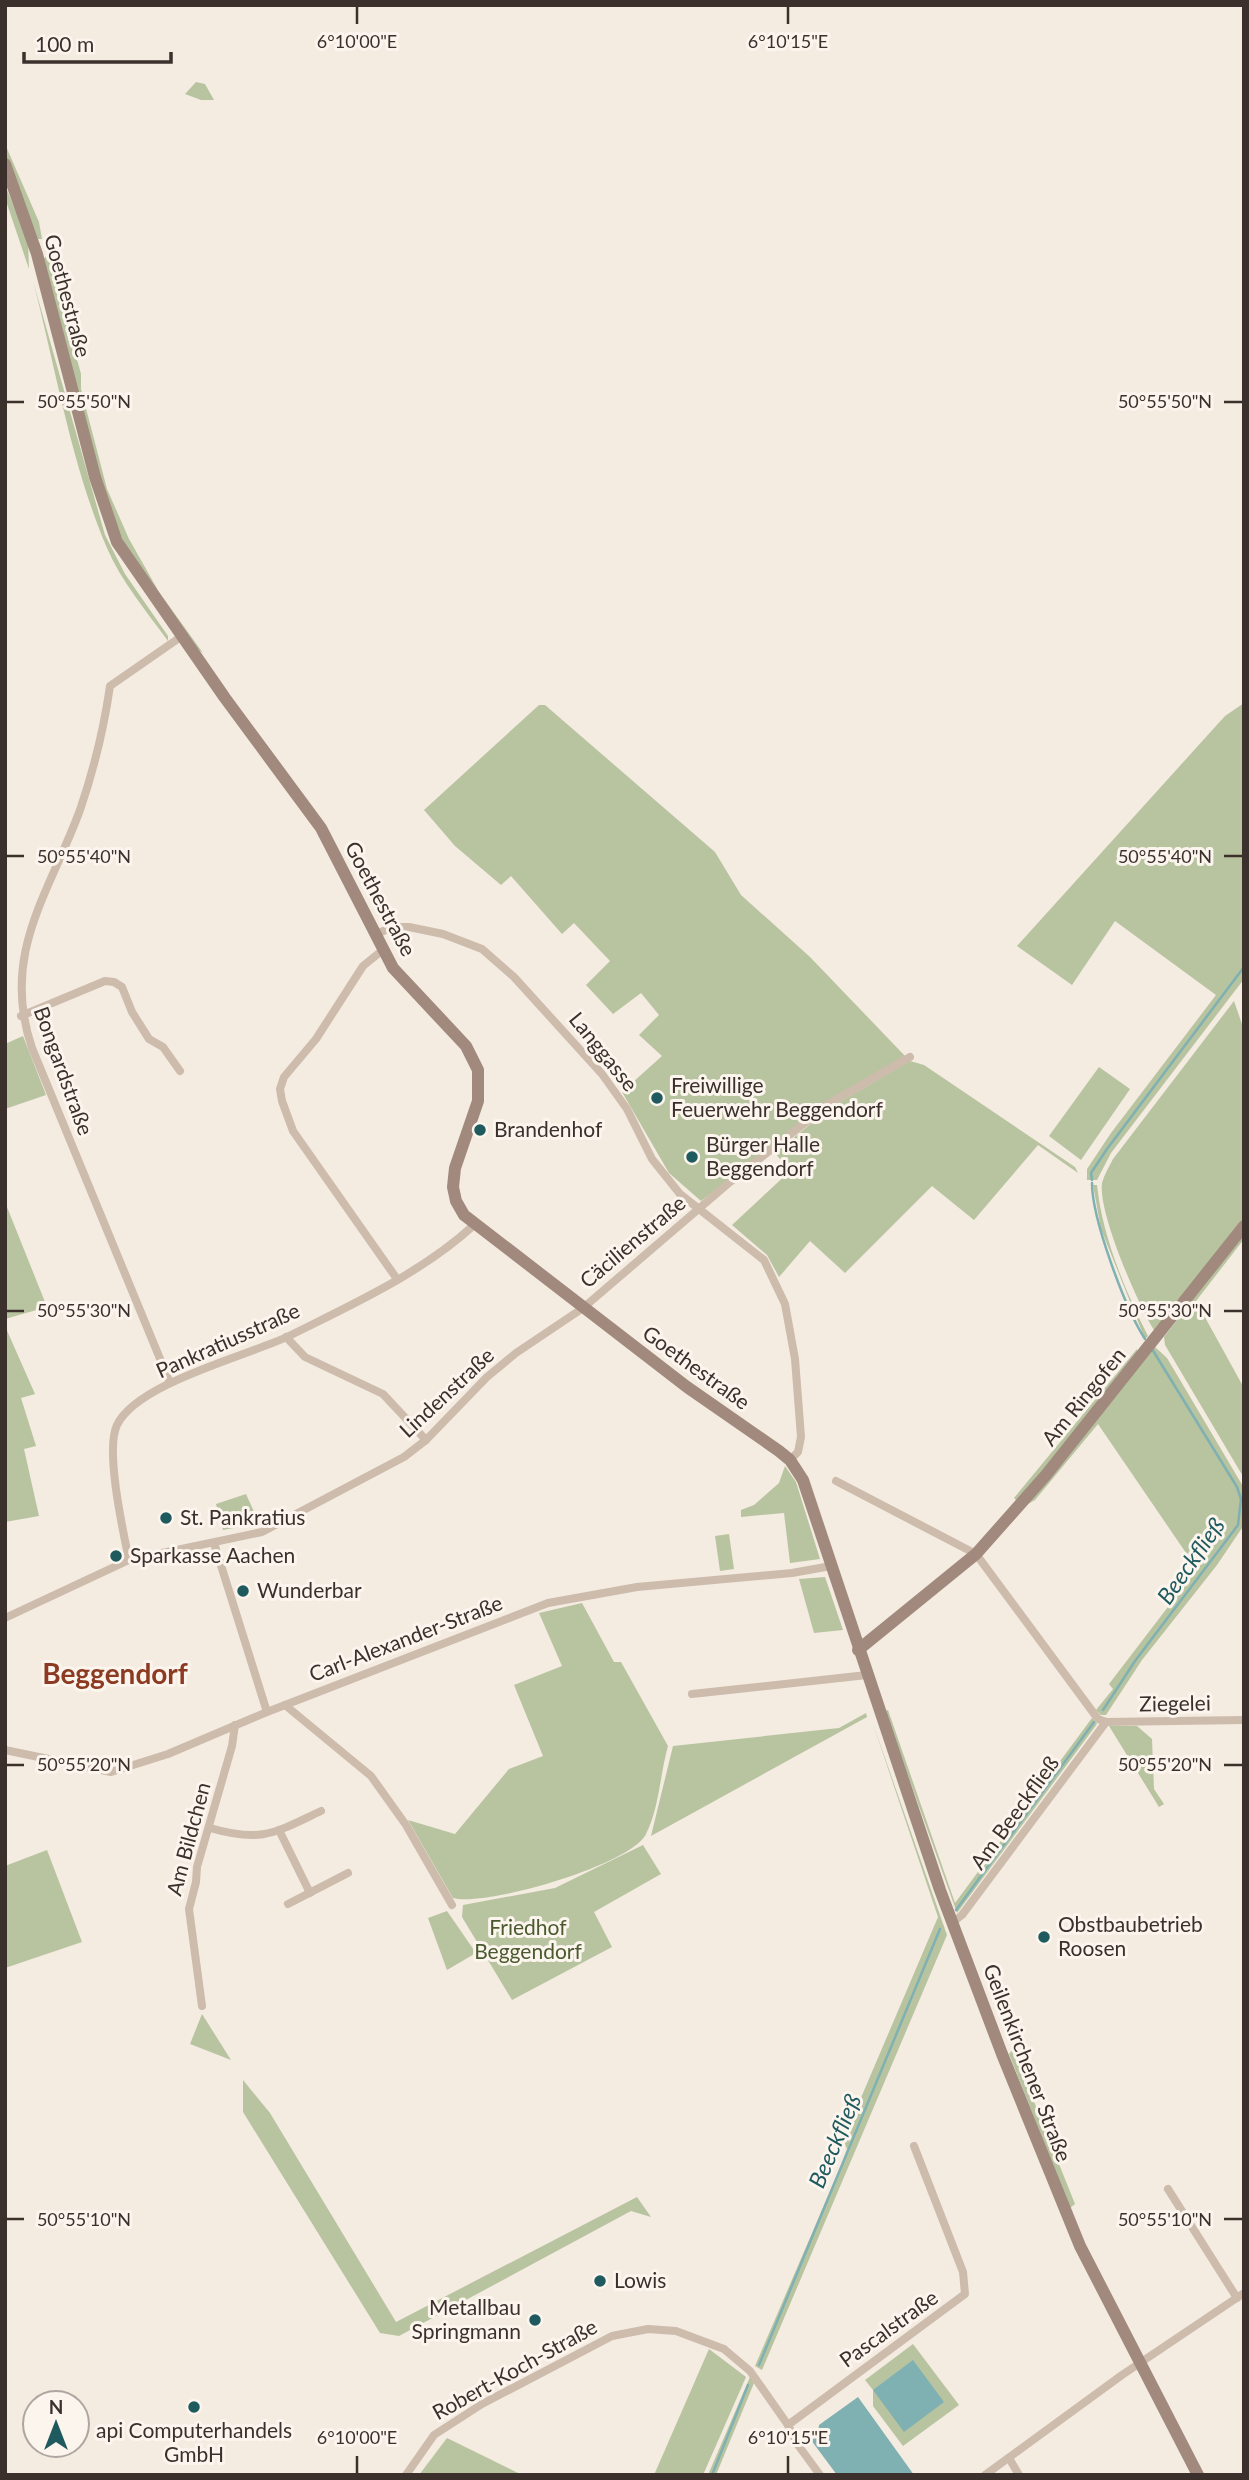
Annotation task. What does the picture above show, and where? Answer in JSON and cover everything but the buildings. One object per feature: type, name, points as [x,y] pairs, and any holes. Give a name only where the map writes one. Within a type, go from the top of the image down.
[{"type":"street","name":"Goethestraße","points":[[5,164],[37,254],[106,518],[126,559],[320,828],[393,968],[466,1046],[478,1070],[478,1101],[455,1168],[453,1187],[456,1201],[474,1224],[518,1254],[583,1308],[790,1460],[803,1479],[858,1650]]},
{"type":"street","name":"Bongardstraße","points":[[170,1383],[21,1016],[22,963],[29,926],[79,812],[96,759],[110,686],[182,636]]},
{"type":"street","name":"Langgasse","points":[[376,934],[393,927],[409,927],[443,934],[482,949],[514,976],[602,1074],[627,1109],[652,1159],[680,1194],[764,1260],[785,1304],[801,1420],[798,1452],[790,1460]]},
{"type":"street","points":[[384,949],[363,966],[316,1039],[284,1077],[280,1089],[286,1118],[293,1131],[397,1279]]},
{"type":"street","points":[[21,1016],[105,981],[114,982],[122,987],[132,1012],[149,1039],[163,1047],[180,1071]]},
{"type":"street","name":"Cäcilienstraße","points":[[583,1308],[830,1103],[910,1057]]},
{"type":"street","name":"Pankratiusstraße","points":[[129,1560],[119,1512],[113,1437],[126,1412],[170,1383],[286,1337],[397,1279],[441,1254],[474,1224]]},
{"type":"street","name":"Am Ringofen","points":[[858,1650],[976,1554],[1046,1475],[1244,1226]]},
{"type":"street","name":"Lindenstraße","points":[[5,1618],[129,1560],[262,1532],[404,1457],[426,1440],[487,1377],[543,1333],[583,1308]]},
{"type":"street","points":[[286,1337],[305,1357],[383,1394],[426,1440]]},
{"type":"street","points":[[836,1481],[976,1554],[1095,1715],[1106,1722]]},
{"type":"street","points":[[214,1543],[267,1712]]},
{"type":"street","name":"Carl-Alexander-Straße","points":[[5,1750],[111,1772],[168,1754],[235,1724],[548,1603],[637,1587],[792,1573],[831,1566]]},
{"type":"street","name":"Geilenkirchener Straße","points":[[858,1650],[952,1923],[1071,2226],[1198,2475]]},
{"type":"street","points":[[692,1694],[867,1675]]},
{"type":"street","points":[[285,1705],[372,1776],[406,1825],[452,1905]]},
{"type":"street","name":"Ziegelei","points":[[1106,1722],[1244,1720]]},
{"type":"street","name":"Am Beeckfließ","points":[[952,1923],[962,1915],[1106,1722]]},
{"type":"street","name":"Am Bildchen","points":[[202,2006],[189,1909],[197,1867],[232,1746],[235,1724]]},
{"type":"street","points":[[210,1828],[249,1837],[279,1830],[320,1811]]},
{"type":"street","points":[[279,1830],[310,1893]]},
{"type":"street","points":[[288,1904],[348,1873]]},
{"type":"street","name":"Pascalstraße","points":[[789,2425],[965,2294],[962,2272],[914,2146]]},
{"type":"street","points":[[985,2475],[1140,2363],[1240,2295],[1168,2189]]},
{"type":"street","name":"Robert-Koch-Straße","points":[[406,2475],[434,2435],[482,2404],[612,2336],[648,2329],[676,2331],[724,2349],[750,2371],[789,2425]]},
{"type":"street","points":[[789,2425],[798,2445],[820,2475]]},
{"type":"street","points":[[1009,2458],[1019,2475]]},
{"type":"green space","points":[[196,82],[205,84],[214,100],[201,100],[185,94]]},
{"type":"green space","points":[[5,144],[39,222],[42,239],[38,239],[5,156]]},
{"type":"green space","points":[[5,185],[28,241],[29,269],[5,198]]},
{"type":"green space","points":[[48,254],[81,374],[81,389],[107,489],[129,539],[159,592],[203,653],[192,645],[123,541],[102,482],[43,260]]},
{"type":"green space","points":[[33,281],[105,535],[125,574],[168,636],[168,641],[119,572],[94,516],[74,450]]},
{"type":"green space","points":[[1244,703],[1244,979],[1111,1153],[1097,1180],[1087,1180],[1087,1169],[1111,1133],[1216,995],[1115,921],[1072,985],[1017,946],[1225,716]]},
{"type":"green space","points":[[539,705],[545,705],[715,852],[741,895],[810,957],[905,1056],[854,1086],[701,1201],[669,1173],[622,1092],[662,1056],[639,1035],[659,1015],[641,993],[613,1014],[586,985],[610,961],[574,923],[562,934],[511,876],[501,885],[455,846],[424,810]]},
{"type":"green space","points":[[1234,1001],[1244,1030],[1244,1219],[1154,1330],[1129,1280],[1112,1236],[1102,1197],[1102,1183],[1113,1159]]},
{"type":"green space","points":[[23,1036],[46,1095],[5,1109],[5,1044]]},
{"type":"green space","points":[[910,1061],[924,1065],[1075,1167],[1078,1173],[1038,1145],[974,1220],[932,1186],[845,1273],[810,1241],[779,1277],[767,1255],[732,1225],[790,1171],[775,1153],[831,1107]]},
{"type":"green space","points":[[1099,1067],[1130,1089],[1081,1160],[1049,1136]]},
{"type":"green space","points":[[1093,1185],[1097,1185],[1104,1223],[1116,1262],[1148,1336],[1145,1339],[1101,1229]]},
{"type":"green space","points":[[5,1202],[47,1307],[5,1319]]},
{"type":"green space","points":[[1244,1233],[1244,1239],[1196,1301],[1244,1388],[1244,1478],[1165,1345],[1164,1337]]},
{"type":"green space","points":[[5,1326],[35,1394],[21,1398],[36,1446],[24,1449],[39,1516],[5,1522]]},
{"type":"green space","points":[[1155,1347],[1167,1358],[1244,1488],[1244,1525],[1217,1565],[1142,1660],[1106,1715],[1101,1715],[1096,1710],[1113,1689],[1109,1684],[1197,1569],[1098,1424],[1035,1500],[1028,1504]]},
{"type":"green space","points":[[1137,1349],[1137,1355],[1018,1502],[1014,1498]]},
{"type":"green space","points":[[785,1466],[796,1482],[820,1559],[790,1563],[784,1513],[741,1517],[741,1510],[754,1505],[779,1483]]},
{"type":"green space","points":[[246,1494],[259,1523],[223,1530],[216,1504]]},
{"type":"green space","points":[[729,1534],[734,1569],[720,1571],[715,1536]]},
{"type":"green space","points":[[825,1577],[843,1630],[814,1633],[799,1579]]},
{"type":"green space","points":[[582,1603],[614,1662],[621,1662],[668,1746],[657,1803],[646,1834],[635,1846],[614,1858],[556,1881],[495,1896],[453,1898],[408,1820],[455,1834],[509,1769],[543,1756],[514,1685],[562,1666],[539,1613]]},
{"type":"green space","points":[[888,1710],[955,1903],[1092,1718],[1097,1724],[957,1913],[885,1711]]},
{"type":"green space","points":[[866,1713],[867,1717],[651,1836],[673,1746],[839,1728]]},
{"type":"green space","points":[[872,1721],[947,1935],[762,2370],[755,2366],[842,2163],[847,2149],[843,2140],[938,1917]]},
{"type":"green space","points":[[1109,1726],[1137,1726],[1152,1739],[1154,1789],[1164,1804],[1159,1807]]},
{"type":"green space","name":"Friedhof Beggendorf","points":[[643,1845],[661,1874],[594,1912],[612,1947],[512,2000],[462,1917],[463,1905],[555,1888]]},
{"type":"green space","points":[[47,1850],[82,1942],[5,1968],[5,1866]]},
{"type":"green space","points":[[447,1911],[476,1953],[447,1970],[428,1918]]},
{"type":"green space","points":[[202,2014],[231,2060],[190,2044]]},
{"type":"green space","points":[[1013,2049],[1075,2204],[1070,2208],[1009,2054]]},
{"type":"green space","points":[[243,2080],[270,2113],[396,2322],[637,2197],[651,2217],[631,2211],[399,2336],[380,2333],[243,2112]]},
{"type":"green space","points":[[913,2344],[959,2405],[903,2446],[873,2406],[873,2390],[865,2380]]},
{"type":"green space","points":[[709,2349],[746,2377],[703,2475],[654,2475]]},
{"type":"green space","points":[[750,2377],[754,2383],[716,2475],[708,2475]]},
{"type":"green space","points":[[447,2438],[522,2475],[419,2475]]},
{"type":"water","points":[[913,2360],[944,2402],[904,2432],[873,2390]]},
{"type":"water","points":[[858,2397],[914,2475],[837,2475],[811,2440],[818,2434],[819,2425]]},
{"type":"waterway","name":"Beeckfließ","points":[[1092,1180],[1091,1173],[1107,1149],[1244,967]]},
{"type":"waterway","name":"Beeckfließ","points":[[1092,1183],[1103,1240],[1128,1307],[1145,1339]]},
{"type":"waterway","name":"Beeckfließ","points":[[1103,1710],[1135,1661],[1238,1525],[1241,1499],[1237,1487],[1152,1349]]},
{"type":"waterway","name":"Beeckfließ","points":[[956,1910],[1094,1722]]},
{"type":"waterway","name":"Beeckfließ","points":[[759,2365],[940,1929]]},
{"type":"waterway","name":"Beeckfließ","points":[[712,2475],[748,2385]]},
{"type":"place","name":"Freiwillige Feuerwehr Beggendorf","points":[[657,1098]]},
{"type":"place","name":"Brandenhof","points":[[480,1130]]},
{"type":"place","name":"Bürger Halle Beggendorf","points":[[692,1157]]},
{"type":"place","name":"St. Pankratius","points":[[166,1518]]},
{"type":"place","name":"Sparkasse Aachen","points":[[116,1556]]},
{"type":"place","name":"Wunderbar","points":[[243,1591]]},
{"type":"place","name":"Obstbaubetrieb Roosen","points":[[1044,1937]]},
{"type":"place","name":"Lowis","points":[[600,2281]]},
{"type":"place","name":"Metallbau Springmann","points":[[535,2320]]},
{"type":"place","name":"api Computerhandels GmbH","points":[[194,2407]]},
{"type":"district","name":"Beggendorf","points":[[115,1674]]}]
